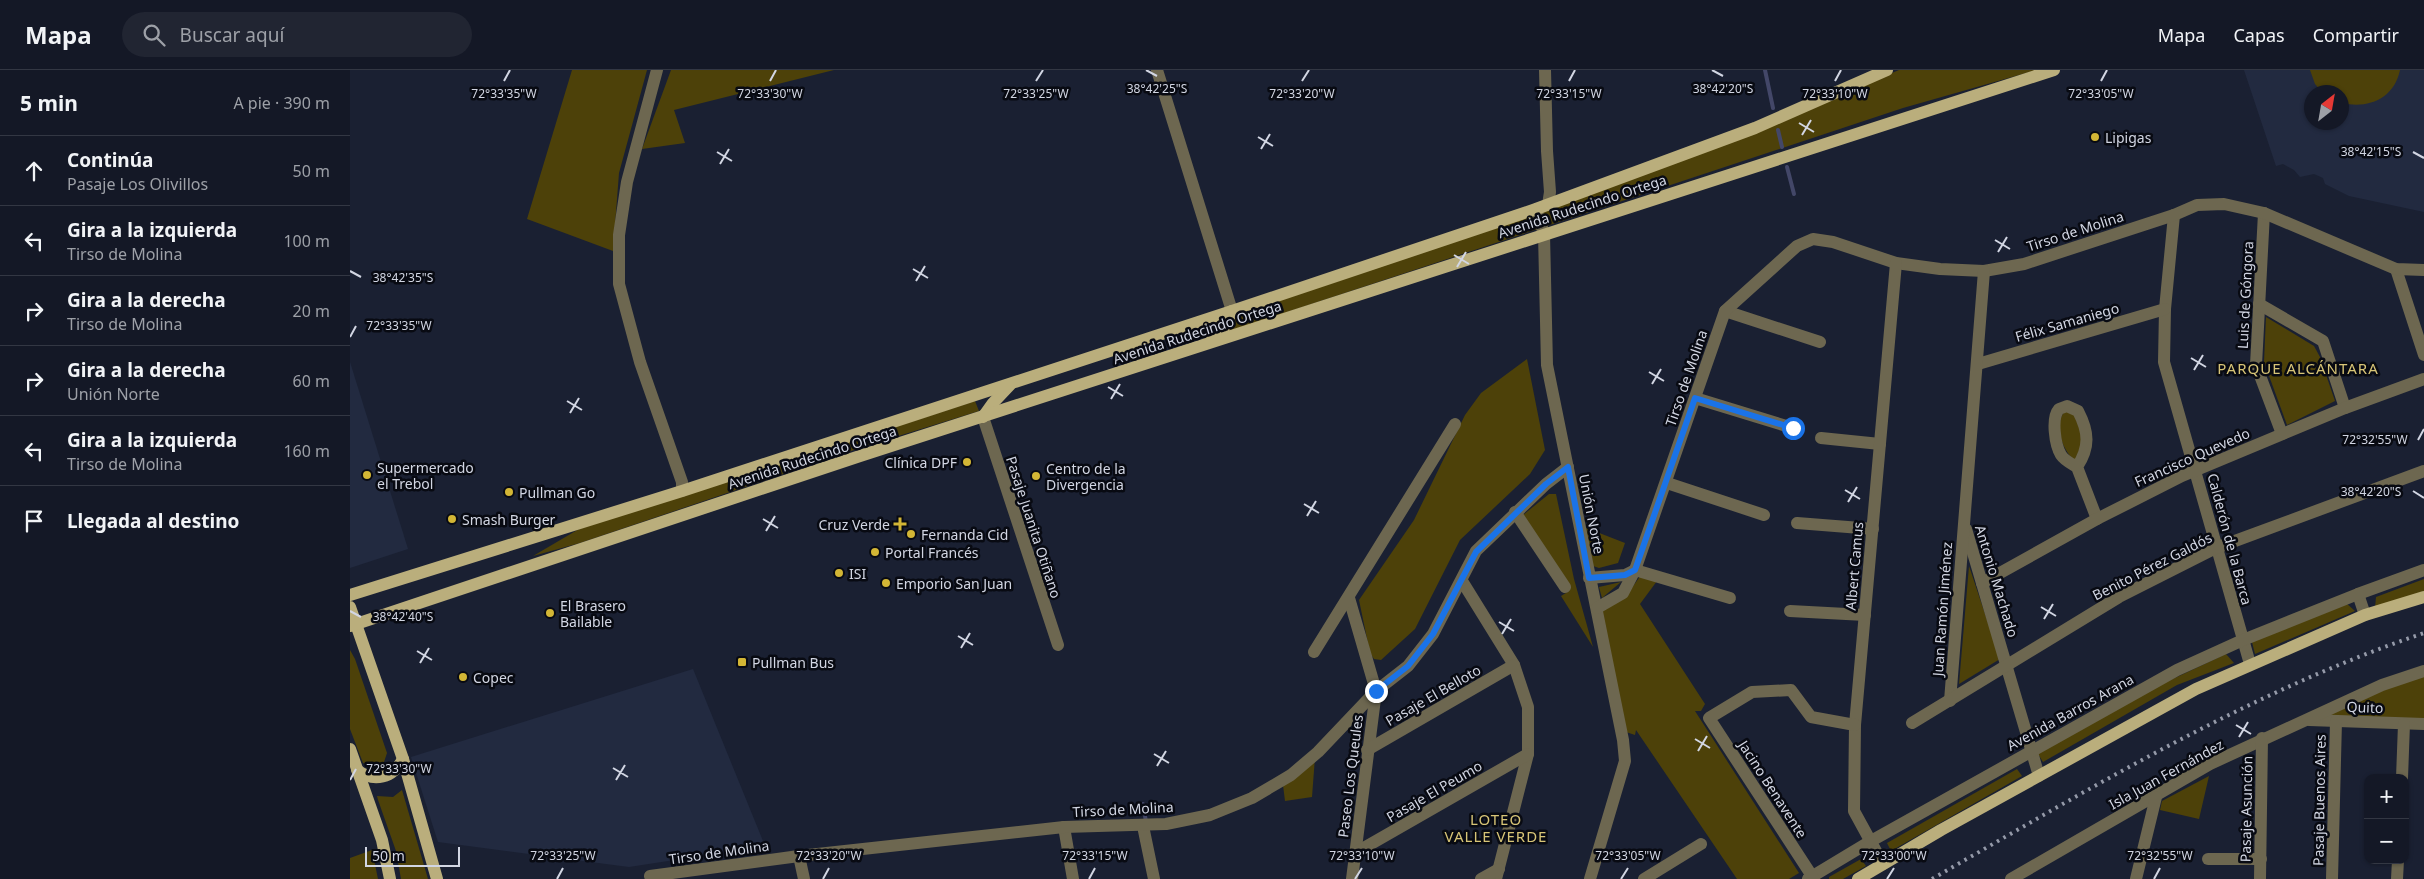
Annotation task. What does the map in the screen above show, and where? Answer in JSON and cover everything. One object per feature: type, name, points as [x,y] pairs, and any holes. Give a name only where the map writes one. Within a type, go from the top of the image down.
[{"type":"main road","name":"Avenida Rudecindo Ortega","points":[[350,595],[682,491],[1232,311],[1542,207],[1755,128],[1887,70]]},
{"type":"main road","name":"Avenida Rudecindo Ortega","points":[[352,625],[1200,346],[2054,70]]},
{"type":"main road","points":[[1200,346],[1219,334],[1232,311]]},
{"type":"main road","points":[[983,418],[993,403],[1013,383]]},
{"type":"main road","points":[[1858,879],[2196,689],[2366,615],[2424,597]]},
{"type":"main road","points":[[350,607],[352,625],[403,759],[437,879]]},
{"type":"main road","points":[[350,749],[382,840],[390,879]]},
{"type":"main road","points":[[357,770],[369,777],[382,777],[394,771],[403,759]]},
{"type":"street","points":[[657,70],[627,182],[619,235],[619,284],[640,362],[682,482],[682,491]]},
{"type":"street","name":"Avenida Rudecindo Ortega","points":[[1157,70],[1232,311]]},
{"type":"street","name":"Unión Norte","points":[[1545,70],[1546,150],[1550,192],[1542,207],[1546,364],[1589,578],[1597,608],[1623,740],[1625,761],[1590,879]]},
{"type":"street","name":"Tirso de Molina","points":[[1597,608],[1623,593],[1635,570],[1667,483],[1725,311],[1798,246],[1813,239],[1833,242],[1896,263],[1940,269],[1984,271],[2024,264],[2174,215],[2197,205],[2224,204],[2264,213],[2355,254],[2396,269],[2424,270]]},
{"type":"street","name":"Luis de Góngora","points":[[2264,213],[2256,364],[2282,434]]},
{"type":"street","name":"Calderón de la Barca","points":[[2174,215],[2165,309],[2164,362],[2250,664]]},
{"type":"street","name":"Albert Camus","points":[[1883,864],[1854,811],[1855,724],[1896,263]]},
{"type":"street","points":[[2396,269],[2424,355]]},
{"type":"street","name":"Antonio Machado","points":[[1984,271],[1978,364],[1963,520],[2040,776]]},
{"type":"street","points":[[2259,304],[2323,341],[2345,408]]},
{"type":"street","name":"Félix Samaniego","points":[[1978,364],[2165,309]]},
{"type":"street","points":[[1725,311],[1820,342]]},
{"type":"street","name":"Francisco Quevedo","points":[[1982,583],[2097,519],[2196,470],[2345,408],[2424,379]]},
{"type":"street","points":[[1695,398],[1793,428]]},
{"type":"street","name":"Pasaje Juanita Otiñano","points":[[983,418],[1058,645]]},
{"type":"street","points":[[1314,652],[1455,424]]},
{"type":"street","points":[[1821,438],[1880,444]]},
{"type":"street","name":"Tirso de Molina","points":[[650,876],[799,856],[1064,827],[1143,826],[1210,815],[1252,798],[1272,788],[1291,775],[1318,752],[1376,691],[1408,666],[1421,651],[1443,617],[1476,552],[1515,512],[1568,467]]},
{"type":"street","points":[[2077,467],[2097,519]]},
{"type":"street","name":"Benito Pérez Galdós","points":[[1912,723],[2119,598],[2216,548],[2424,471]]},
{"type":"street","points":[[1667,483],[1764,515]]},
{"type":"street","points":[[1515,512],[1565,587]]},
{"type":"street","name":"Juan Ramón Jiménez","points":[[1950,701],[1963,520]]},
{"type":"street","points":[[1797,523],[1873,529]]},
{"type":"street","points":[[1589,578],[1625,575],[1635,570],[1730,598]]},
{"type":"street","name":"Avenida Barros Arana","points":[[1812,878],[1872,841],[2177,670],[2243,640],[2424,570]]},
{"type":"street","points":[[1462,581],[1514,665],[1528,707],[1528,754],[1498,874],[1482,879]]},
{"type":"street","points":[[2358,594],[2366,615]]},
{"type":"street","name":"Paseo Los Queules","points":[[1349,598],[1376,691],[1352,879]]},
{"type":"street","points":[[1790,611],[1865,615]]},
{"type":"street","name":"Pasaje El Belloto","points":[[1367,750],[1514,665]]},
{"type":"street","name":"Isla Juan Fernández","points":[[2011,879],[2156,797],[2210,764],[2262,738],[2382,685],[2424,671]]},
{"type":"street","name":"Jacino Benavente","points":[[1812,878],[1709,718],[1752,692],[1791,690],[1811,717],[1855,724]]},
{"type":"street","name":"Quito","points":[[2304,720],[2424,724]]},
{"type":"street","name":"Pasaje Buenos Aires","points":[[2332,879],[2336,721]]},
{"type":"street","points":[[2402,774],[2404,724]]},
{"type":"street","name":"Pasaje Asunción","points":[[2260,879],[2262,738]]},
{"type":"street","name":"Pasaje El Peumo","points":[[1355,853],[1528,754]]},
{"type":"street","points":[[2136,879],[2156,797]]},
{"type":"street","points":[[1143,826],[1154,879]]},
{"type":"street","points":[[1064,827],[1073,879]]},
{"type":"street","points":[[1644,879],[1701,844]]},
{"type":"street","points":[[799,856],[804,879]]},
{"type":"street","points":[[2208,859],[2261,859]]},
{"type":"street","points":[[2397,879],[2398,864]]},
{"type":"shaded area","points":[[572,70],[647,70],[619,173],[613,251],[527,219]]},
{"type":"shaded area","points":[[671,70],[834,70],[674,110],[685,143],[642,149]]},
{"type":"shaded area","points":[[1899,70],[2037,70],[1903,108],[1227,332],[1234,316],[1801,112]]},
{"type":"shaded area","points":[[2244,70],[2424,70],[2424,212],[2349,196],[2325,184],[2323,178],[2314,174],[2300,177],[2294,170],[2283,164],[2276,166]]},
{"type":"shaded area","points":[[2310,70],[2400,70],[2397,80],[2386,95],[2370,103],[2349,104],[2349,85],[2315,84]]},
{"type":"shaded area","name":"PARQUE ALCÁNTARA","points":[[2266,317],[2314,346],[2320,357],[2335,401],[2287,425],[2264,362]]},
{"type":"shaded area","points":[[1527,359],[1545,450],[1530,474],[1460,540],[1415,629],[1381,660],[1374,659],[1370,653],[1359,600],[1414,520],[1465,415],[1481,393]]},
{"type":"shaded area","name":"Supermercado el Trebol","points":[[350,362],[408,549],[350,568]]},
{"type":"shaded area","points":[[975,401],[979,411],[863,447],[580,543],[533,556],[579,529]]},
{"type":"shaded area","points":[[2065,411],[2074,415],[2081,433],[2082,443],[2076,461],[2063,445],[2061,438],[2060,423]]},
{"type":"shaded area","points":[[1549,494],[1556,494],[1574,579],[1593,647],[1561,596],[1569,591],[1523,515]]},
{"type":"shaded area","points":[[1584,527],[1625,543],[1618,563],[1599,568],[1593,566]]},
{"type":"shaded area","points":[[1969,566],[2000,659],[1959,684]]},
{"type":"shaded area","points":[[1641,575],[1657,581],[1640,604],[1705,704],[1701,711],[1695,711],[1799,873],[1789,879],[1737,879],[1636,730],[1635,735],[1626,732],[1601,612],[1626,596]]},
{"type":"shaded area","points":[[2424,579],[2424,591],[2375,608],[2376,597]]},
{"type":"shaded area","points":[[1621,582],[1602,598],[1599,587]]},
{"type":"shaded area","points":[[2346,603],[2355,611],[2255,654],[2252,642]]},
{"type":"shaded area","points":[[350,650],[355,659],[387,753],[384,762],[376,767],[363,763],[350,729]]},
{"type":"shaded area","points":[[2226,654],[2234,663],[2177,685],[2043,762],[2038,754],[2162,684]]},
{"type":"shaded area","points":[[693,669],[765,846],[629,867],[438,842],[411,757]]},
{"type":"shaded area","points":[[2424,674],[2424,720],[2329,716],[2347,703]]},
{"type":"shaded area","points":[[1315,757],[1312,797],[1285,801],[1283,785]]},
{"type":"shaded area","points":[[2017,769],[2022,776],[1891,851],[1887,843]]},
{"type":"shaded area","points":[[2209,776],[2199,819],[2160,810],[2162,801]]},
{"type":"shaded area","points":[[402,790],[428,879],[401,879],[396,851],[377,796],[393,797]]},
{"type":"shaded area","points":[[372,850],[378,879],[350,879],[350,858]]},
{"type":"shaded area","points":[[1861,859],[1866,866],[1843,879],[1829,879],[1829,877]]},
{"type":"waterway","points":[[1765,70],[1773,108]]},
{"type":"waterway","points":[[1778,130],[1782,147]]},
{"type":"waterway","points":[[1787,167],[1794,194]]},
{"type":"waterway","points":[[1143,804],[1146,822]]},
{"type":"railway","points":[[1932,879],[2051,810],[2233,713],[2359,657],[2424,633]]},
{"type":"place","name":"Lipigas","points":[[2095,137]]},
{"type":"place","name":"Clínica DPF","points":[[967,462]]},
{"type":"place","name":"Supermercado el Trebol","points":[[367,475]]},
{"type":"place","name":"Centro de la Divergencia","points":[[1036,476]]},
{"type":"place","name":"Pullman Go","points":[[509,492]]},
{"type":"place","name":"Smash Burger","points":[[452,519]]},
{"type":"place","name":"Cruz Verde","points":[[900,524]]},
{"type":"place","name":"Fernanda Cid","points":[[911,534]]},
{"type":"place","name":"Portal Francés","points":[[875,552]]},
{"type":"place","name":"ISI","points":[[839,573]]},
{"type":"place","name":"Emporio San Juan","points":[[886,583]]},
{"type":"place","name":"El Brasero Bailable","points":[[550,613]]},
{"type":"place","name":"Pullman Bus","points":[[742,662]]},
{"type":"place","name":"Copec","points":[[463,677]]},
{"type":"district","name":"PARQUE ALCÁNTARA","points":[[2298,368]]},
{"type":"district","name":"LOTEO VALLE VERDE","points":[[1496,828]]},
{"type":"route","points":[[1376,691],[1408,666],[1421,651],[1443,617],[1476,552],[1498,528],[1546,484],[1568,467],[1589,578],[1625,575],[1635,570],[1667,483],[1695,398],[1793,428]]}]
